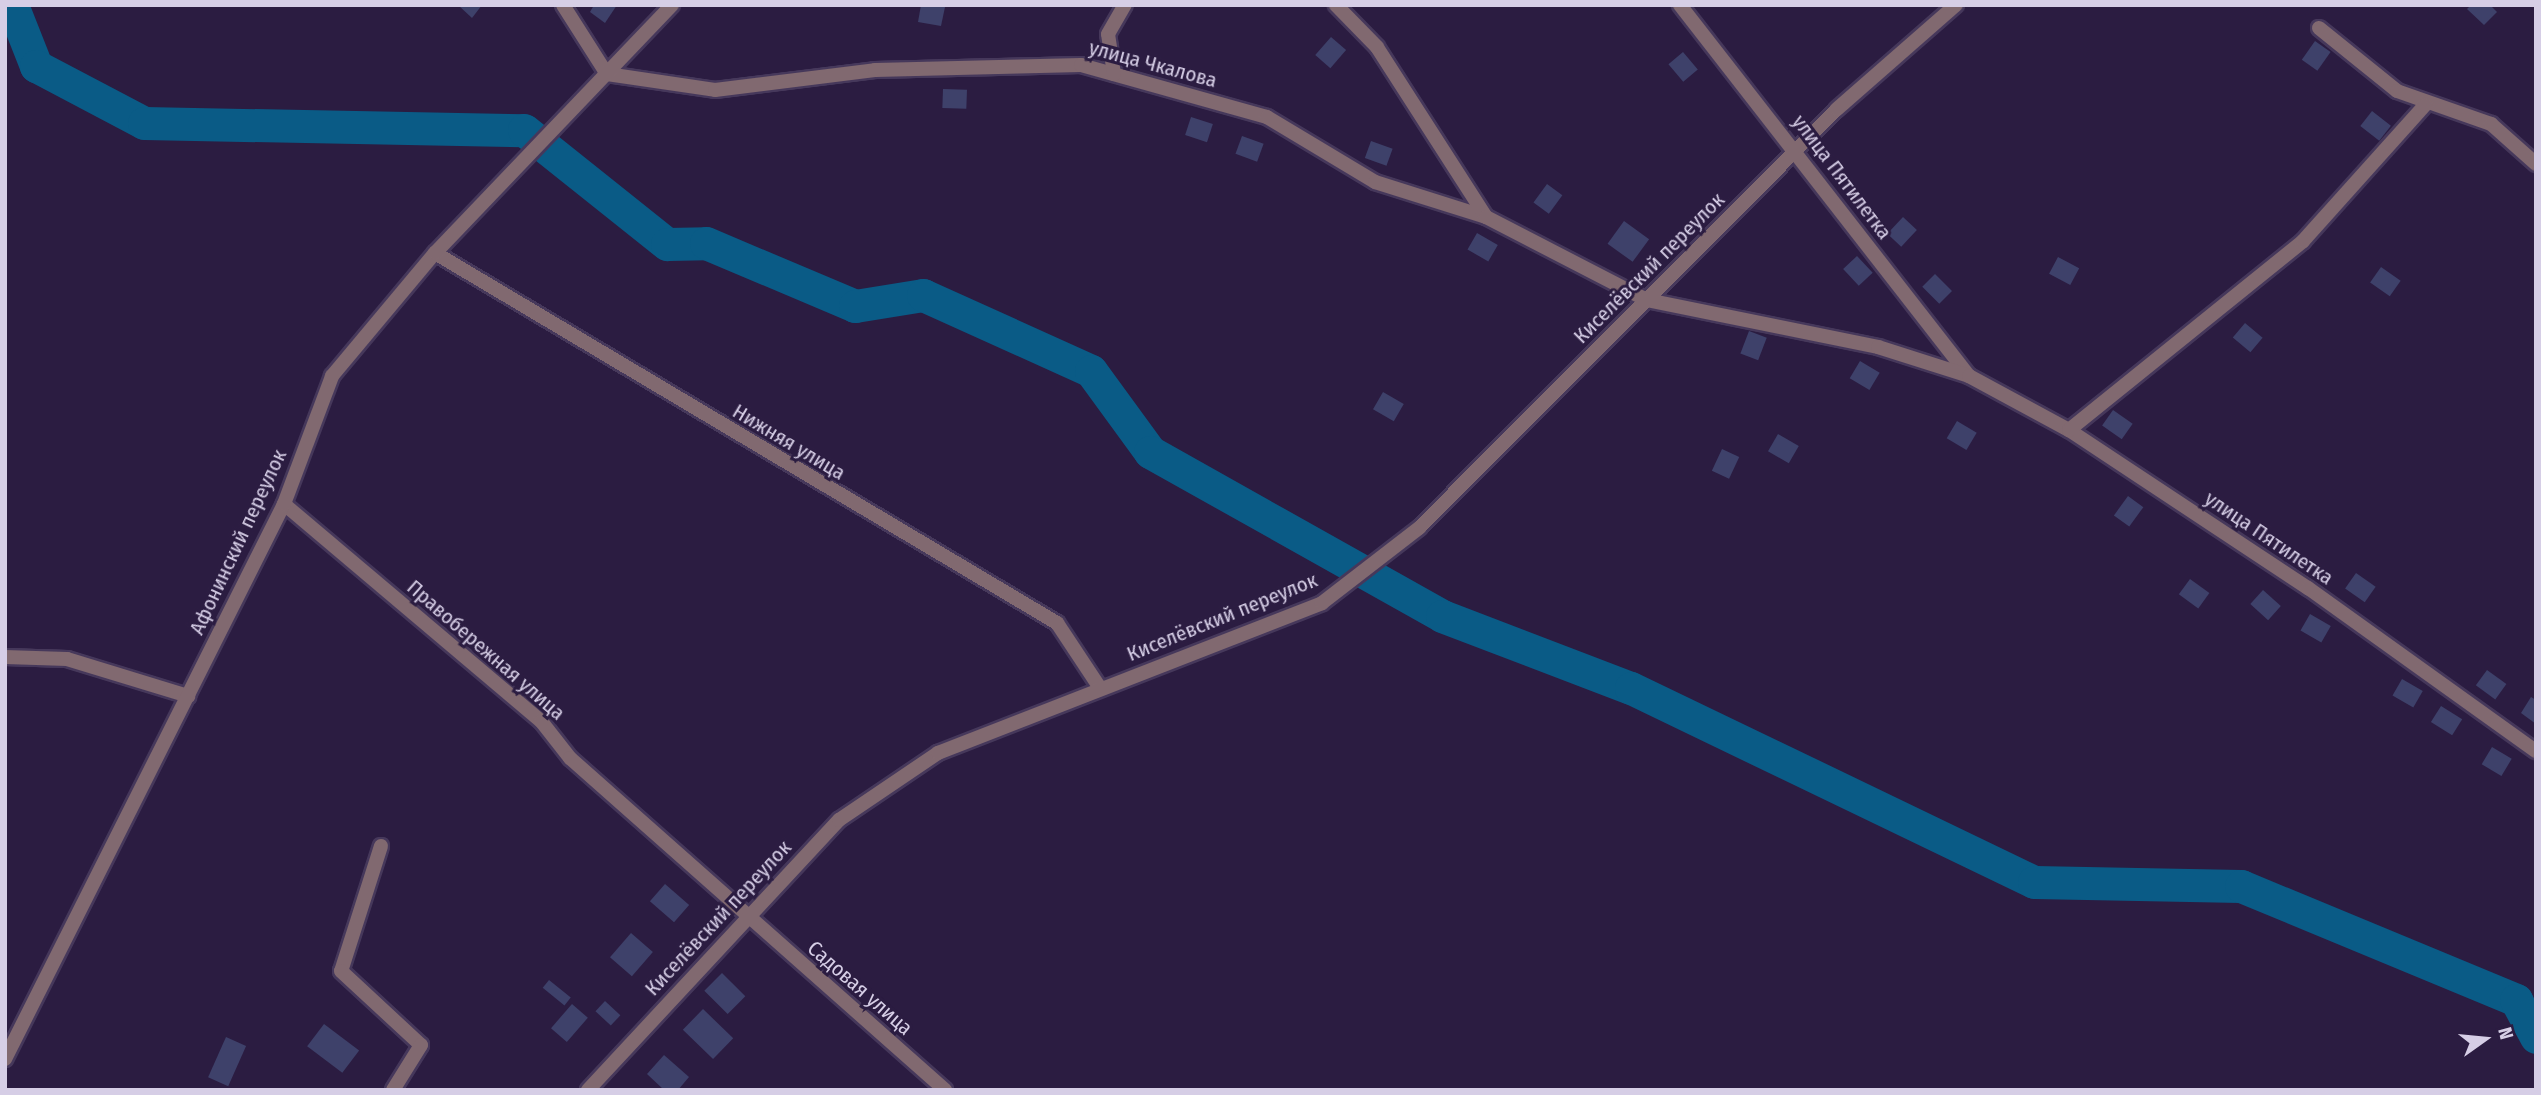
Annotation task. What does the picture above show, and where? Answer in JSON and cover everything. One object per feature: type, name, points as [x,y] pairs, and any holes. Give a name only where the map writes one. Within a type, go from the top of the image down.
[{"type":"street","points":[[563,5],[607,74]]},
{"type":"street","name":"Афонинский переулок","points":[[5,1059],[284,504],[332,376],[435,253],[672,5]]},
{"type":"street","points":[[1114,74],[1108,34],[1125,5]]},
{"type":"street","points":[[1336,5],[1377,47],[1486,217]]},
{"type":"street","name":"улица Пятилетка","points":[[1680,5],[1796,150],[1969,376]]},
{"type":"street","name":"Киселёвский переулок","points":[[588,1090],[839,820],[938,753],[1322,603],[1419,528],[1796,150],[1956,5]]},
{"type":"street","points":[[2319,28],[2425,105],[2491,124],[2536,164]]},
{"type":"street","name":"улица Чкалова","points":[[607,74],[716,90],[875,70],[1080,65],[1267,117],[1375,182],[1486,217]]},
{"type":"street","points":[[2069,430],[2303,241],[2425,105]]},
{"type":"street","name":"улица Пятилетка","points":[[1486,217],[1647,300],[1878,347],[1969,376],[2069,430],[2308,588],[2536,751]]},
{"type":"street","name":"Нижняя улица","points":[[435,253],[1057,623],[1100,688]]},
{"type":"street","name":"Правобережная улица","points":[[284,504],[541,721],[570,758],[748,917]]},
{"type":"street","points":[[5,657],[67,659],[188,696]]},
{"type":"street","points":[[381,846],[341,971],[421,1045],[393,1090]]},
{"type":"street","name":"Садовая улица","points":[[748,917],[945,1090]]},
{"type":"building","points":[[458,5],[482,5],[472,18]]},
{"type":"building","points":[[594,5],[617,5],[605,23],[590,12]]},
{"type":"building","points":[[921,5],[945,7],[941,26],[918,22]]},
{"type":"building","points":[[2471,5],[2490,5],[2497,12],[2484,25],[2467,9]]},
{"type":"building","points":[[1331,37],[1346,50],[1330,68],[1315,55]]},
{"type":"building","points":[[2315,41],[2331,52],[2317,71],[2302,60]]},
{"type":"building","points":[[1683,52],[1698,70],[1683,82],[1668,64]]},
{"type":"building","points":[[943,89],[967,90],[966,109],[942,108]]},
{"type":"building","points":[[2372,111],[2391,126],[2379,141],[2360,126]]},
{"type":"building","points":[[1191,117],[1213,124],[1207,142],[1185,135]]},
{"type":"building","points":[[1242,136],[1264,144],[1257,162],[1236,154]]},
{"type":"building","points":[[1371,141],[1393,149],[1386,166],[1365,158]]},
{"type":"building","points":[[1547,184],[1562,195],[1549,214],[1533,203]]},
{"type":"building","points":[[1903,217],[1917,230],[1901,247],[1887,234]]},
{"type":"building","points":[[1624,221],[1649,239],[1633,262],[1608,244]]},
{"type":"building","points":[[1477,233],[1498,245],[1488,261],[1468,249]]},
{"type":"building","points":[[1857,256],[1873,273],[1859,286],[1843,269]]},
{"type":"building","points":[[2058,257],[2079,268],[2070,285],[2049,274]]},
{"type":"building","points":[[2381,267],[2401,281],[2390,296],[2370,283]]},
{"type":"building","points":[[1935,274],[1952,291],[1939,304],[1922,287]]},
{"type":"building","points":[[2245,323],[2263,338],[2250,352],[2233,338]]},
{"type":"building","points":[[1749,331],[1767,338],[1758,360],[1740,353]]},
{"type":"building","points":[[1860,361],[1880,373],[1869,390],[1850,378]]},
{"type":"building","points":[[1383,392],[1404,404],[1394,421],[1373,409]]},
{"type":"building","points":[[2113,410],[2133,424],[2122,439],[2102,426]]},
{"type":"building","points":[[1957,421],[1977,433],[1966,450],[1947,438]]},
{"type":"building","points":[[1778,434],[1799,446],[1789,463],[1768,451]]},
{"type":"building","points":[[1722,449],[1739,457],[1729,479],[1712,471]]},
{"type":"building","points":[[2128,496],[2143,507],[2129,527],[2114,515]]},
{"type":"building","points":[[2356,573],[2376,587],[2365,602],[2345,589]]},
{"type":"building","points":[[2190,579],[2209,593],[2198,608],[2179,594]]},
{"type":"building","points":[[2263,590],[2281,606],[2268,620],[2250,604]]},
{"type":"building","points":[[2310,614],[2331,626],[2321,642],[2300,630]]},
{"type":"building","points":[[2487,670],[2506,684],[2495,699],[2476,685]]},
{"type":"building","points":[[2402,679],[2423,691],[2413,707],[2392,695]]},
{"type":"building","points":[[2531,697],[2536,700],[2536,724],[2521,713]]},
{"type":"building","points":[[2441,706],[2462,719],[2452,735],[2431,722]]},
{"type":"building","points":[[2492,747],[2512,759],[2501,776],[2482,764]]},
{"type":"building","points":[[665,884],[689,905],[674,922],[650,901]]},
{"type":"building","points":[[631,933],[653,952],[632,976],[610,957]]},
{"type":"building","points":[[722,973],[745,996],[728,1014],[704,991]]},
{"type":"building","points":[[549,980],[571,998],[564,1005],[543,988]]},
{"type":"building","points":[[605,1001],[620,1015],[611,1026],[595,1011]]},
{"type":"building","points":[[572,1004],[588,1018],[567,1042],[551,1028]]},
{"type":"building","points":[[703,1009],[733,1038],[713,1059],[683,1030]]},
{"type":"building","points":[[324,1024],[359,1050],[342,1073],[307,1046]]},
{"type":"building","points":[[226,1037],[246,1046],[228,1086],[208,1077]]},
{"type":"building","points":[[664,1055],[689,1077],[678,1090],[664,1090],[647,1074]]},
{"type":"waterway","points":[[12,5],[36,66],[144,123],[524,130],[667,244],[706,243],[855,306],[923,295],[1091,371],[1150,452],[1442,616],[1631,688],[2034,882],[2241,886],[2516,1000],[2536,1037]]}]
